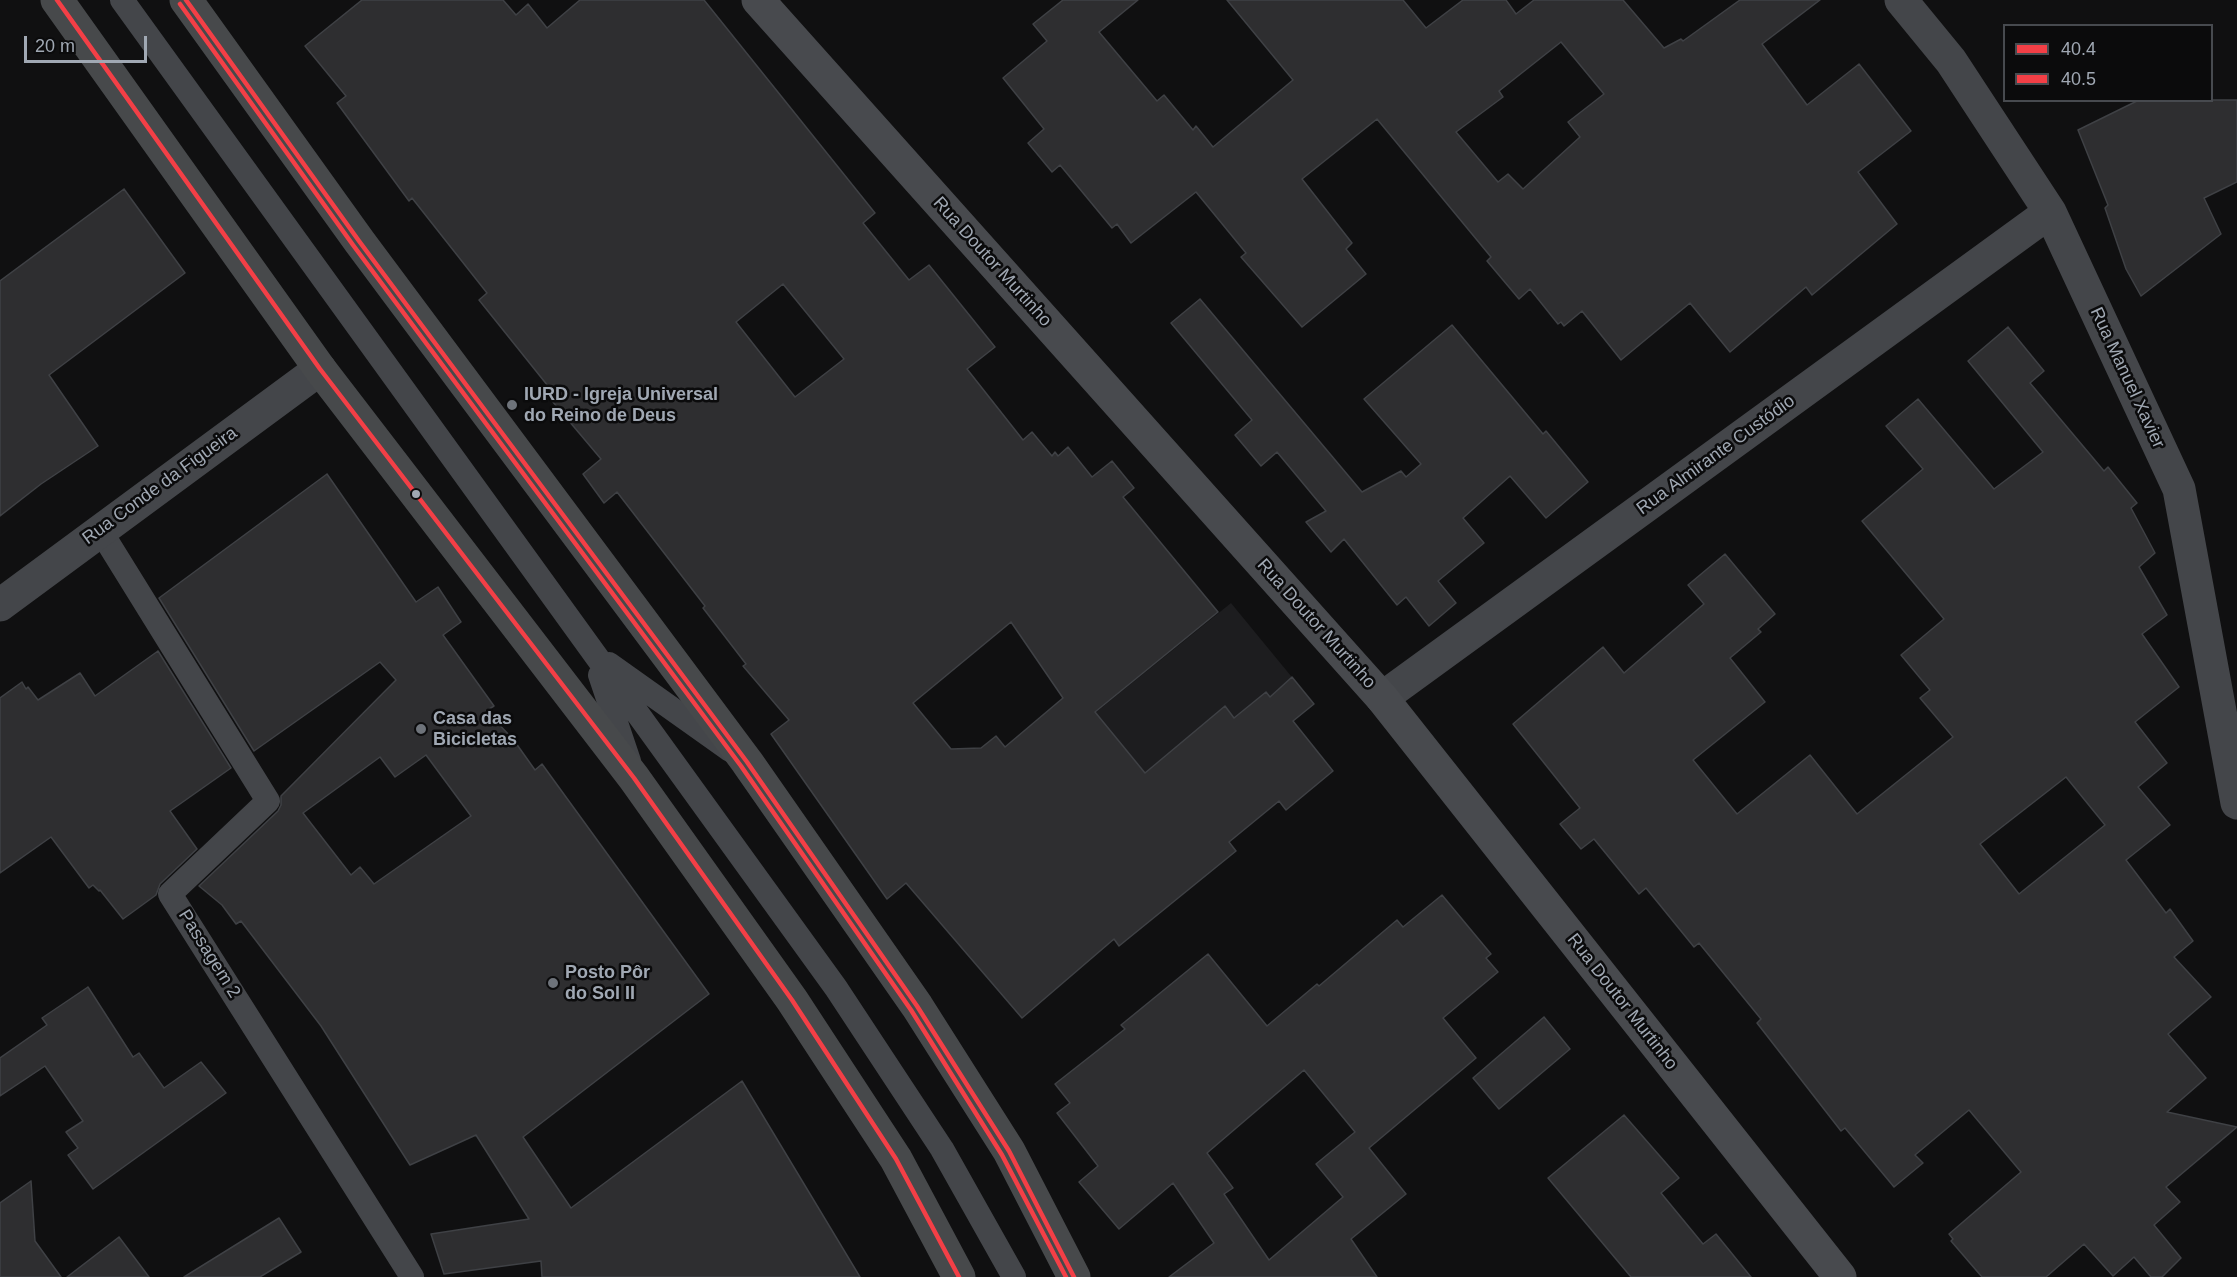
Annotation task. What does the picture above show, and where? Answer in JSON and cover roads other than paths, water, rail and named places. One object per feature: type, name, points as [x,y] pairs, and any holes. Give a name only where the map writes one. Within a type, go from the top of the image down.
[{"type":"main road","points":[[57,0],[320,369],[634,778],[792,1000],[883,1139],[959,1277]]},
{"type":"main road","points":[[186,0],[359,241],[747,762],[917,1006],[1033,1194],[1074,1277]]},
{"type":"street","name":"Rua Doutor Murtinho","points":[[758,0],[1382,698],[1837,1276]]},
{"type":"street","name":"Rua Manuel Xavier","points":[[1901,0],[1951,61],[2050,212],[2179,489],[2237,803]]},
{"type":"street","name":"Rua Almirante Custódio","points":[[1382,698],[2050,212]]},
{"type":"street","name":"Rua Conde da Figueira","points":[[0,605],[320,369]]},
{"type":"lane","points":[[122,0],[836,988],[942,1149],[1014,1277]]},
{"type":"lane","name":"Passagem 2","points":[[100,530],[268,801],[170,894],[412,1277]]},
{"type":"lane","points":[[592,652],[747,762]]},
{"type":"lane","points":[[592,652],[634,778]]},
{"type":"place","name":"IURD - Igreja Universal do Reino de Deus","points":[[512,405]]},
{"type":"place","name":"Casa das Bicicletas","points":[[421,729]]},
{"type":"place","name":"Posto Pôr do Sol II","points":[[553,983]]}]
